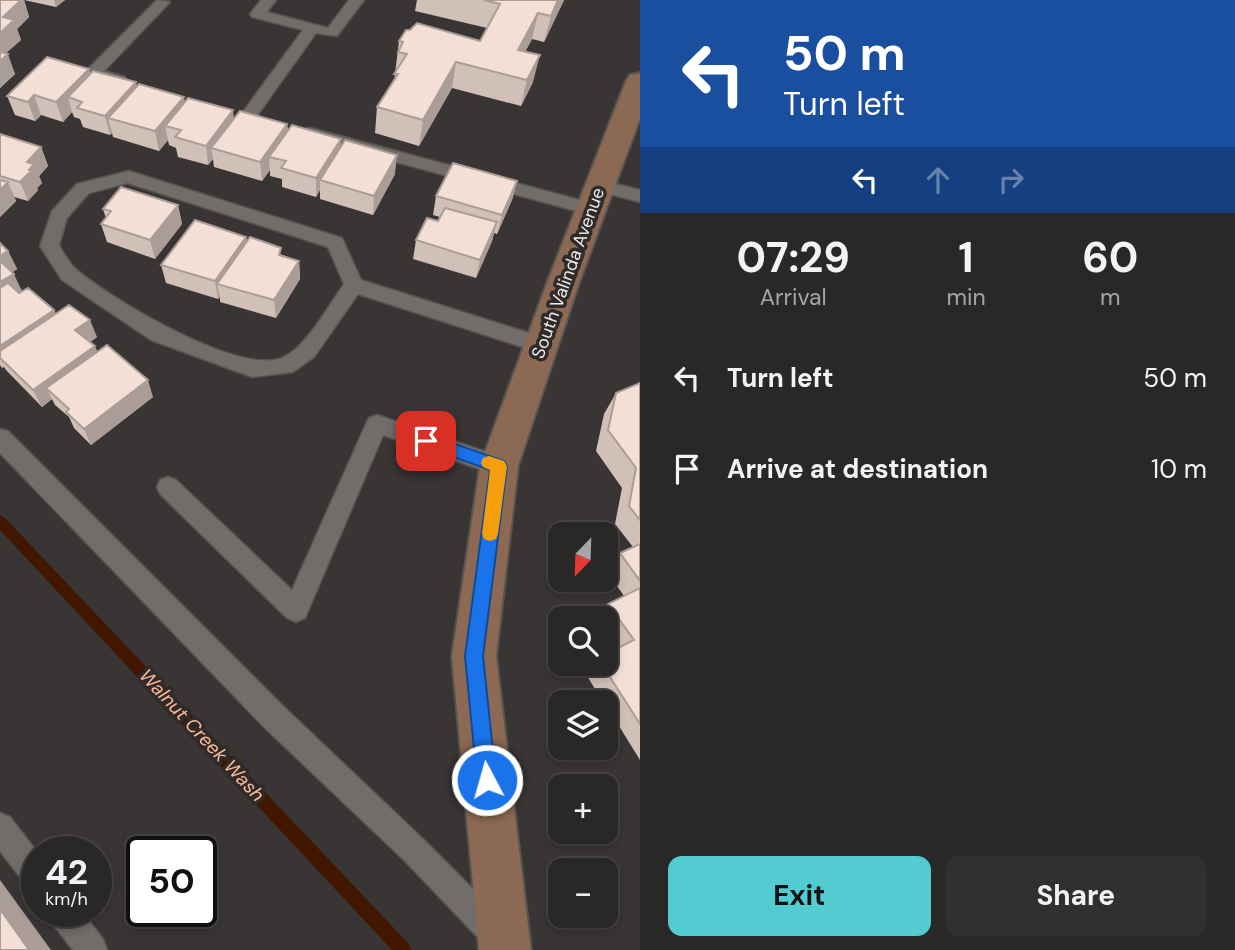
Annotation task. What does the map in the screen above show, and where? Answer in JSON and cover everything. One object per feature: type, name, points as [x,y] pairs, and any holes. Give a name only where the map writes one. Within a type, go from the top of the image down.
[{"type":"main road","name":"South Valinda Avenue","points":[[504,945],[474,656],[499,466],[596,197],[637,98]]},
{"type":"lane","points":[[269,0],[257,14],[332,33],[357,0]]},
{"type":"lane","points":[[131,83],[93,73],[163,2]]},
{"type":"lane","points":[[248,116],[312,28]]},
{"type":"lane","points":[[287,127],[596,197],[640,196]]},
{"type":"lane","points":[[354,285],[307,351],[286,366],[251,369],[158,334],[69,275],[49,246],[58,216],[83,188],[129,177],[335,243],[354,285],[541,345]]},
{"type":"lane","points":[[167,487],[296,610],[377,424],[499,466]]},
{"type":"lane","points":[[0,438],[274,717],[415,851],[504,945]]},
{"type":"lane","points":[[0,827],[21,855]]},
{"type":"lane","points":[[75,927],[92,950]]},
{"type":"building","points":[[0,0],[21,0],[3,17],[14,20],[0,33]]},
{"type":"building","points":[[484,0],[558,0],[551,16],[538,13],[518,50],[540,55],[527,80],[456,62],[423,120],[377,107],[407,54],[398,52],[403,42],[399,41],[406,30],[410,30],[417,23],[480,41],[500,4]]},
{"type":"building","points":[[0,52],[8,54],[0,61]]},
{"type":"building","points":[[47,57],[89,69],[56,102],[34,95],[28,102],[7,96]]},
{"type":"building","points":[[93,71],[136,82],[105,116],[77,108],[82,102],[68,97]]},
{"type":"building","points":[[139,84],[184,97],[155,131],[108,118]]},
{"type":"building","points":[[188,98],[233,110],[206,146],[175,137],[181,130],[165,126]]},
{"type":"building","points":[[240,111],[287,124],[260,162],[211,148]]},
{"type":"building","points":[[292,125],[341,139],[316,178],[281,168],[286,161],[269,157]]},
{"type":"building","points":[[0,134],[41,147],[27,162],[34,164],[20,182],[0,176]]},
{"type":"building","points":[[345,140],[397,155],[374,196],[320,180]]},
{"type":"building","points":[[453,163],[517,181],[502,215],[436,196]]},
{"type":"building","points":[[0,180],[8,182],[0,190]]},
{"type":"building","points":[[121,187],[178,205],[150,240],[101,224],[111,211],[103,209]]},
{"type":"building","points":[[445,208],[497,222],[480,260],[416,240],[427,218],[438,221]]},
{"type":"building","points":[[195,220],[246,237],[215,281],[161,265]]},
{"type":"building","points":[[250,237],[281,248],[279,255],[299,261],[274,300],[217,284]]},
{"type":"building","points":[[0,243],[8,251],[0,256]]},
{"type":"building","points":[[0,261],[14,274],[0,282]]},
{"type":"building","points":[[8,283],[19,293],[28,288],[54,310],[0,346],[0,288]]},
{"type":"building","points":[[69,305],[90,320],[75,330],[95,346],[33,390],[0,358],[0,351]]},
{"type":"building","points":[[107,345],[148,380],[84,429],[66,412],[69,409],[46,388]]},
{"type":"building","points":[[640,383],[640,520],[629,506],[636,468],[608,430],[616,393]]},
{"type":"building","points":[[640,544],[640,581],[620,553]]},
{"type":"building","points":[[640,588],[640,724],[609,676],[618,676],[618,648],[634,640],[618,618],[618,606],[608,604]]},
{"type":"building","points":[[0,909],[29,950],[0,950]]},
{"type":"waterway","name":"Walnut Creek Wash","points":[[0,521],[403,950]]},
{"type":"slow traffic","points":[[489,463],[499,466],[490,534]]},
{"type":"route","points":[[426,441],[499,466],[474,656],[487,780]]}]
